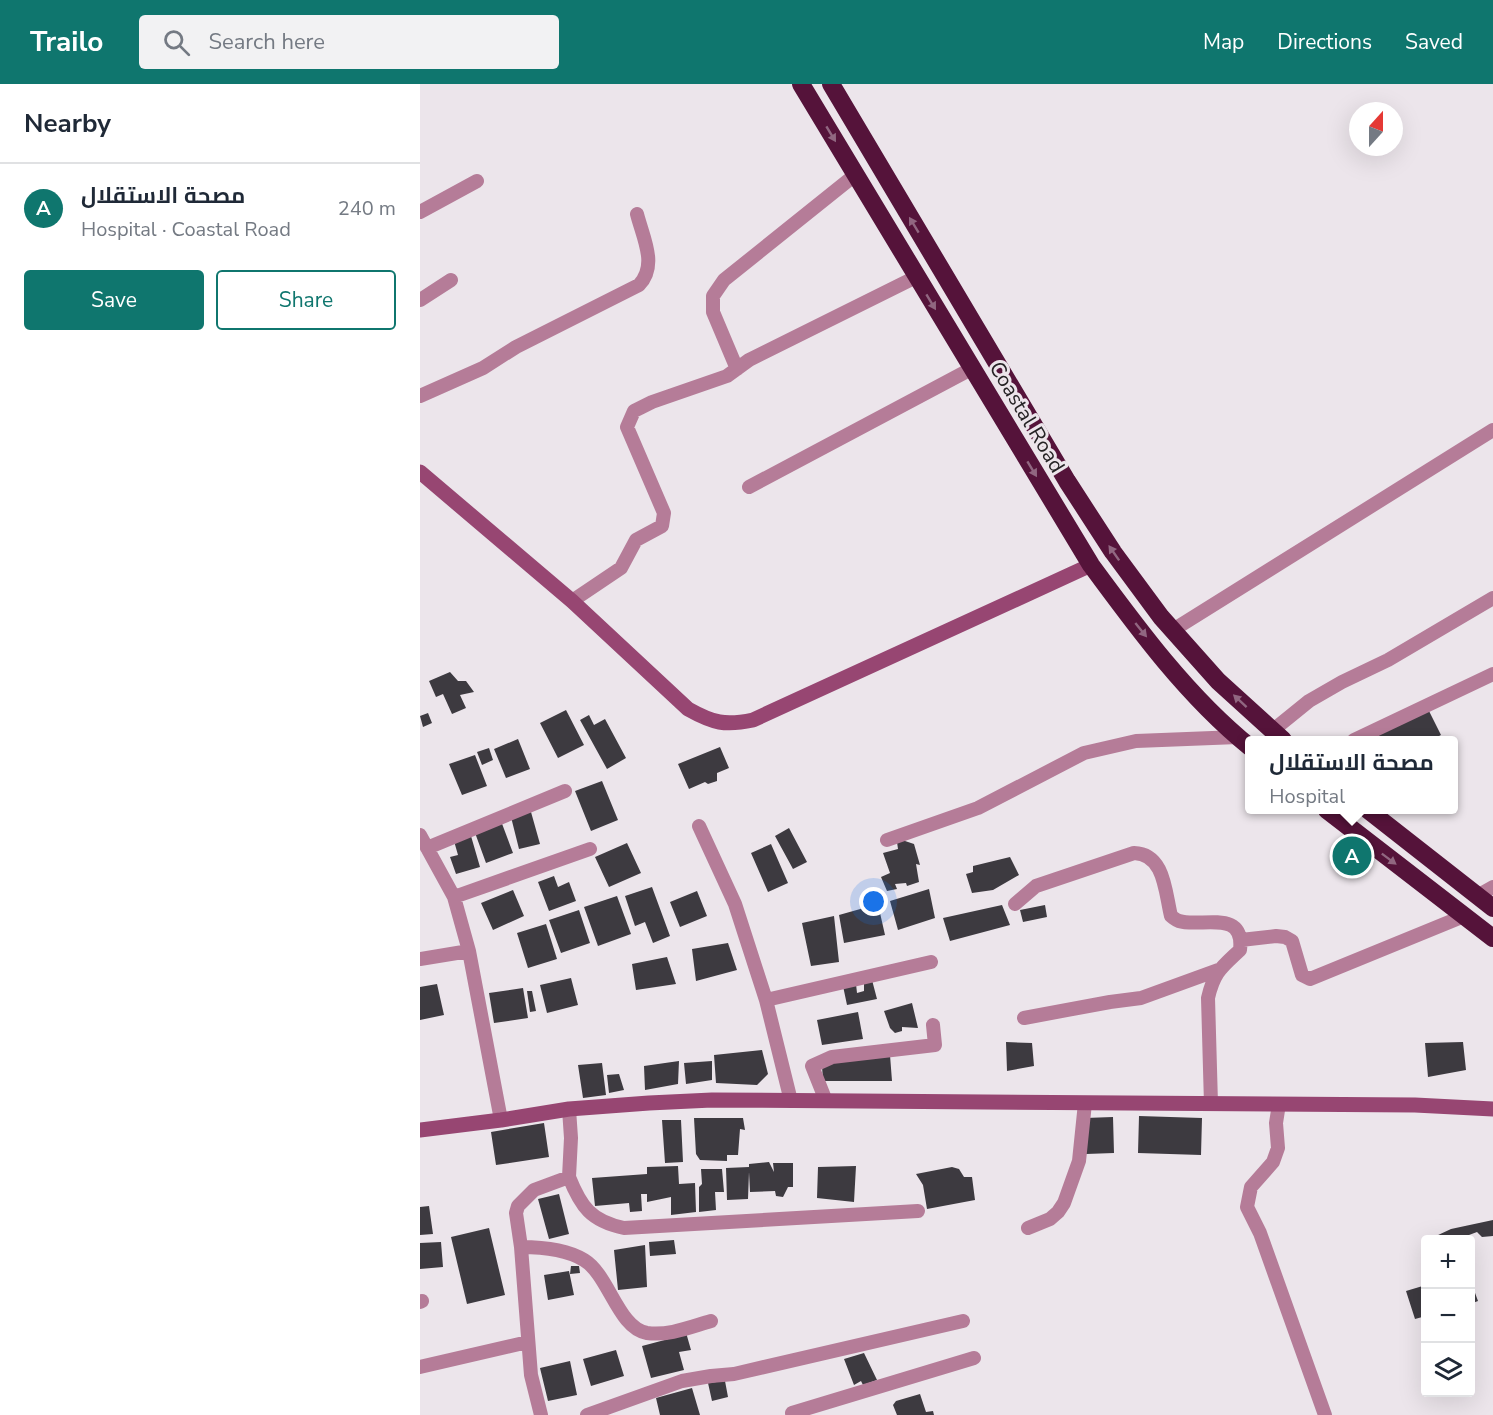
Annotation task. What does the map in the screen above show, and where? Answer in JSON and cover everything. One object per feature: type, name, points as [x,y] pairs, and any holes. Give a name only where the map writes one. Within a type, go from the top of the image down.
[{"type":"highway","name":"Coastal Road","points":[[801,84],[1091,565],[1180,679],[1244,742]]},
{"type":"highway","name":"Coastal Road","points":[[831,84],[1067,481],[1113,552],[1173,630],[1218,681],[1277,736]]},
{"type":"highway","points":[[1332,814],[1493,938]]},
{"type":"highway","points":[[1374,814],[1485,891],[1493,908]]},
{"type":"street","points":[[737,369],[713,312],[713,296],[724,280],[855,175]]},
{"type":"street","points":[[420,212],[477,181]]},
{"type":"street","points":[[420,396],[483,368],[516,347],[639,285],[646,277],[650,261],[637,214]]},
{"type":"street","points":[[572,601],[621,568],[636,540],[662,526],[664,513],[627,427],[634,411],[652,402],[727,376],[749,360],[916,277]]},
{"type":"street","points":[[420,300],[451,280]]},
{"type":"street","points":[[749,487],[971,369]]},
{"type":"street","points":[[1173,630],[1493,430]]},
{"type":"street","points":[[420,472],[572,601],[688,709],[708,720],[734,724],[753,720],[1091,565]]},
{"type":"street","points":[[1277,736],[1309,701],[1388,660],[1493,598]]},
{"type":"street","points":[[1364,736],[1493,674]]},
{"type":"street","points":[[887,840],[978,808],[1084,753],[1136,741],[1244,742]]},
{"type":"street","points":[[427,848],[565,791]]},
{"type":"street","points":[[699,826],[735,904],[766,1000],[791,1101]]},
{"type":"street","points":[[420,835],[454,897],[469,951],[501,1120]]},
{"type":"street","points":[[454,897],[590,849]]},
{"type":"street","points":[[1015,904],[1036,886],[1134,853],[1141,853],[1150,856],[1159,866],[1171,916],[1180,922],[1226,923],[1234,927],[1241,940],[1240,950],[1218,970],[1212,981],[1208,998],[1211,1104]]},
{"type":"street","points":[[1241,940],[1285,937],[1292,941],[1302,975],[1310,979],[1464,916]]},
{"type":"street","points":[[420,959],[469,951]]},
{"type":"street","points":[[766,1000],[931,962]]},
{"type":"street","points":[[1024,1018],[1141,998],[1218,970]]},
{"type":"street","points":[[826,1101],[813,1065],[832,1057],[936,1045],[933,1025]]},
{"type":"street","points":[[420,1130],[569,1109],[649,1103],[826,1101],[1279,1104],[1415,1105],[1493,1109]]},
{"type":"street","points":[[1028,1228],[1050,1219],[1064,1203],[1080,1161],[1085,1103]]},
{"type":"street","points":[[1279,1104],[1276,1123],[1278,1148],[1273,1162],[1251,1187],[1248,1207],[1260,1233],[1325,1415]]},
{"type":"street","points":[[569,1109],[571,1138],[569,1177],[578,1198],[597,1219],[610,1225],[624,1228],[918,1211]]},
{"type":"street","points":[[541,1415],[531,1375],[521,1247],[516,1213],[518,1206],[534,1190],[569,1177]]},
{"type":"street","points":[[521,1247],[543,1247],[584,1260],[594,1269],[626,1319],[645,1333],[669,1333],[711,1321]]},
{"type":"street","points":[[587,1415],[682,1381],[734,1374],[963,1321]]},
{"type":"street","points":[[420,1367],[528,1342]]},
{"type":"street","points":[[789,1414],[974,1358]]},
{"type":"building","points":[[450,672],[458,681],[466,681],[474,692],[460,695],[466,708],[452,714],[443,694],[436,697],[429,681]]},
{"type":"building","points":[[1427,707],[1441,735],[1439,736],[1371,736]]},
{"type":"building","points":[[566,710],[584,745],[558,758],[540,723]]},
{"type":"building","points":[[428,713],[432,723],[423,727],[420,716]]},
{"type":"building","points":[[589,715],[594,725],[605,719],[626,758],[607,769],[580,720]]},
{"type":"building","points":[[518,739],[530,769],[506,778],[494,749]]},
{"type":"building","points":[[720,747],[729,768],[717,773],[717,781],[708,784],[705,782],[689,789],[678,764]]},
{"type":"building","points":[[489,748],[493,760],[482,765],[477,752]]},
{"type":"building","points":[[475,755],[487,786],[462,795],[449,764]]},
{"type":"building","points":[[602,781],[618,820],[591,831],[575,791]]},
{"type":"building","points":[[531,812],[540,844],[519,849],[511,817]]},
{"type":"building","points":[[501,821],[513,853],[486,863],[474,830]]},
{"type":"building","points":[[789,828],[807,862],[793,869],[775,836]]},
{"type":"building","points":[[471,836],[480,867],[456,874],[450,857],[458,855],[454,841]]},
{"type":"building","points":[[902,840],[914,844],[920,865],[916,864],[919,882],[907,886],[906,883],[895,884],[897,889],[887,891],[881,877],[890,873],[883,853],[898,849],[897,842]]},
{"type":"building","points":[[627,843],[641,873],[609,887],[595,857]]},
{"type":"building","points":[[771,844],[788,883],[768,892],[751,853]]},
{"type":"building","points":[[1010,857],[1019,875],[993,890],[972,893],[966,874],[973,872],[973,866]]},
{"type":"building","points":[[554,876],[558,887],[569,882],[576,901],[549,911],[538,882]]},
{"type":"building","points":[[652,887],[670,936],[653,943],[645,922],[635,926],[625,896]]},
{"type":"building","points":[[929,889],[935,918],[898,930],[890,901]]},
{"type":"building","points":[[513,890],[524,916],[493,930],[481,903]]},
{"type":"building","points":[[697,891],[707,916],[680,927],[670,902]]},
{"type":"building","points":[[617,896],[631,934],[598,946],[584,907]]},
{"type":"building","points":[[878,904],[885,935],[844,943],[839,915]]},
{"type":"building","points":[[1002,905],[1010,925],[950,941],[943,918]]},
{"type":"building","points":[[1045,905],[1047,917],[1023,922],[1020,910]]},
{"type":"building","points":[[579,910],[590,943],[561,953],[549,920]]},
{"type":"building","points":[[834,916],[839,962],[811,966],[802,923]]},
{"type":"building","points":[[546,924],[557,959],[528,968],[517,933]]},
{"type":"building","points":[[728,943],[737,970],[696,981],[692,949]]},
{"type":"building","points":[[667,957],[676,984],[636,990],[632,964]]},
{"type":"building","points":[[571,978],[578,1005],[547,1013],[540,985]]},
{"type":"building","points":[[872,980],[877,999],[847,1005],[843,986],[856,984],[857,993],[864,991],[864,982]]},
{"type":"building","points":[[437,984],[444,1015],[420,1020],[420,987]]},
{"type":"building","points":[[523,988],[528,1018],[494,1023],[489,993]]},
{"type":"building","points":[[527,991],[532,991],[536,1011],[530,1012]]},
{"type":"building","points":[[912,1003],[918,1028],[902,1027],[902,1031],[895,1033],[890,1028],[884,1011]]},
{"type":"building","points":[[858,1012],[863,1039],[822,1045],[817,1020]]},
{"type":"building","points":[[1006,1042],[1032,1043],[1034,1066],[1007,1071]]},
{"type":"building","points":[[1463,1042],[1466,1070],[1428,1077],[1425,1043]]},
{"type":"building","points":[[762,1050],[768,1074],[757,1085],[716,1083],[714,1055]]},
{"type":"building","points":[[890,1055],[892,1081],[823,1081],[822,1066],[829,1062]]},
{"type":"building","points":[[679,1061],[678,1084],[645,1090],[644,1066]]},
{"type":"building","points":[[712,1061],[712,1080],[686,1084],[684,1063]]},
{"type":"building","points":[[602,1063],[606,1095],[583,1098],[578,1065]]},
{"type":"building","points":[[619,1074],[624,1090],[609,1093],[607,1075]]},
{"type":"building","points":[[1139,1116],[1202,1118],[1201,1155],[1138,1153]]},
{"type":"building","points":[[1113,1117],[1114,1153],[1086,1154],[1085,1118]]},
{"type":"building","points":[[694,1118],[743,1118],[745,1130],[740,1129],[738,1155],[727,1155],[727,1161],[700,1160],[696,1154]]},
{"type":"building","points":[[662,1120],[681,1120],[683,1162],[665,1163]]},
{"type":"building","points":[[544,1123],[549,1157],[496,1165],[491,1132]]},
{"type":"building","points":[[769,1162],[774,1172],[773,1163],[793,1163],[793,1187],[788,1187],[783,1197],[776,1196],[775,1191],[750,1192],[749,1172],[748,1199],[727,1200],[726,1168],[749,1167],[749,1164]]},
{"type":"building","points":[[678,1166],[679,1184],[695,1183],[696,1212],[671,1215],[671,1197],[647,1202],[647,1194],[641,1194],[642,1211],[630,1212],[629,1203],[595,1206],[592,1178],[647,1174],[647,1167]]},
{"type":"building","points":[[856,1166],[854,1202],[817,1198],[818,1167]]},
{"type":"building","points":[[952,1167],[959,1169],[964,1177],[972,1177],[975,1200],[927,1209],[923,1185],[916,1174]]},
{"type":"building","points":[[701,1169],[722,1169],[724,1192],[715,1192],[716,1210],[699,1212]]},
{"type":"building","points":[[559,1194],[569,1234],[549,1239],[538,1199]]},
{"type":"building","points":[[429,1206],[433,1234],[420,1235],[420,1207]]},
{"type":"building","points":[[1493,1220],[1493,1236],[1482,1237],[1477,1232],[1469,1235],[1438,1235],[1451,1229]]},
{"type":"building","points":[[489,1228],[505,1295],[467,1304],[451,1237]]},
{"type":"building","points":[[674,1240],[676,1254],[650,1256],[649,1242]]},
{"type":"building","points":[[441,1242],[443,1267],[420,1269],[420,1243]]},
{"type":"building","points":[[645,1245],[647,1287],[618,1290],[614,1250]]},
{"type":"building","points":[[571,1266],[579,1266],[580,1273],[570,1274]]},
{"type":"building","points":[[569,1271],[574,1295],[548,1300],[544,1275]]},
{"type":"building","points":[[1421,1286],[1421,1317],[1415,1319],[1406,1291]]},
{"type":"building","points":[[685,1329],[691,1350],[679,1352],[684,1370],[651,1378],[642,1346],[676,1337]]},
{"type":"building","points":[[616,1350],[624,1376],[591,1386],[583,1359]]},
{"type":"building","points":[[864,1353],[877,1380],[863,1385],[861,1381],[854,1385],[844,1359]]},
{"type":"building","points":[[570,1361],[577,1395],[548,1401],[540,1368]]},
{"type":"building","points":[[725,1381],[728,1397],[712,1401],[708,1383]]},
{"type":"building","points":[[692,1388],[700,1415],[660,1415],[656,1398]]},
{"type":"building","points":[[920,1394],[926,1412],[933,1411],[934,1415],[897,1415],[893,1405],[896,1401]]},
{"type":"place","name":"مصحة الاستقلال","points":[[1352,856]]}]
